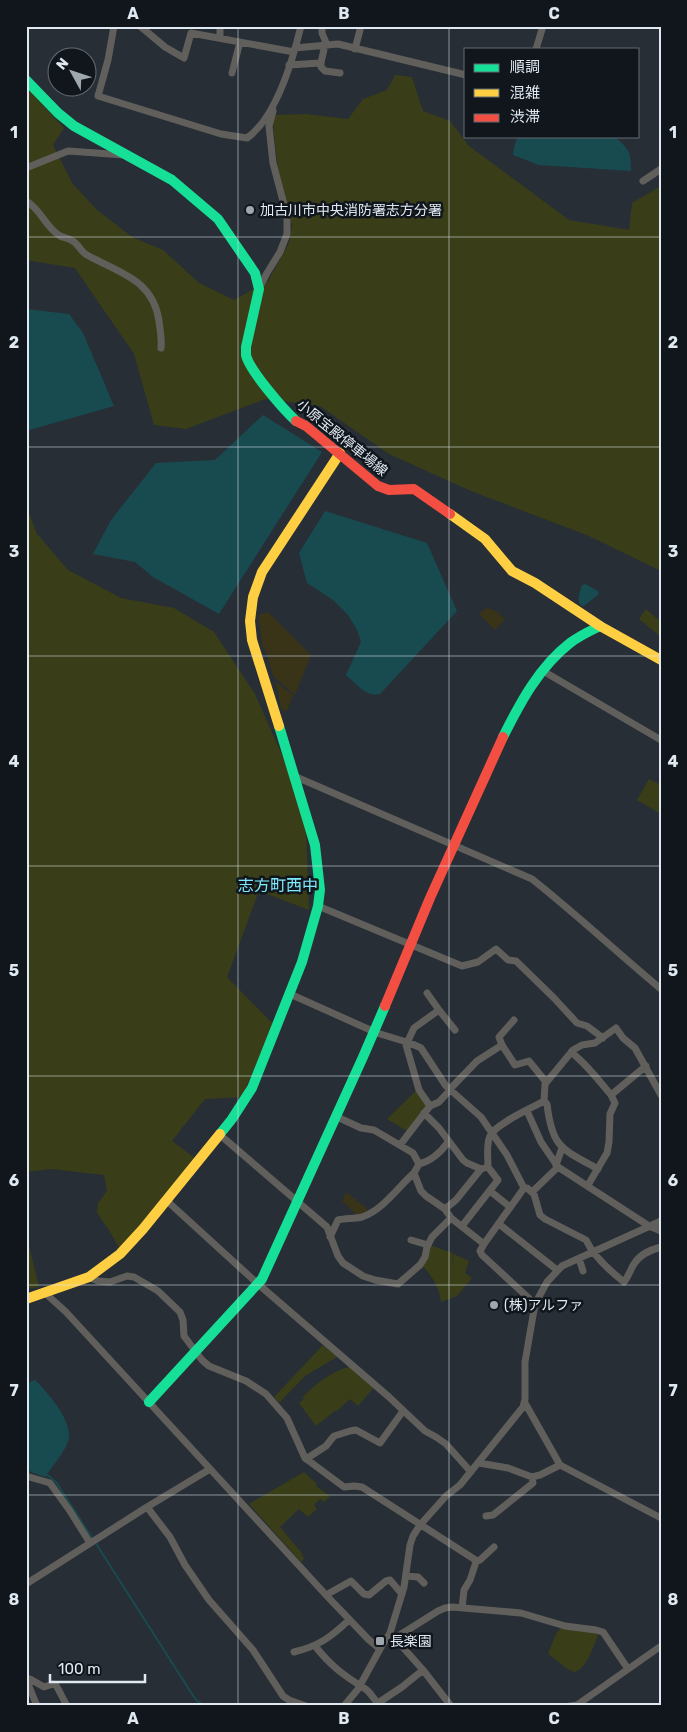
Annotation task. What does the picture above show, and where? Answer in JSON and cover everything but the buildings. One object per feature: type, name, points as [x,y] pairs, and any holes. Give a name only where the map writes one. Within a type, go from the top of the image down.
[{"type":"street","points":[[114,26],[108,60],[98,96],[221,134],[247,138],[255,132],[268,116],[295,50],[301,26]]},
{"type":"street","points":[[140,26],[164,47],[184,58],[191,33],[295,50],[338,44],[464,75]]},
{"type":"street","points":[[220,26],[220,38]]},
{"type":"street","points":[[322,26],[325,45],[320,67],[325,71],[340,73]]},
{"type":"street","points":[[355,49],[362,26]]},
{"type":"street","points":[[536,48],[543,26]]},
{"type":"street","points":[[232,73],[240,42]]},
{"type":"street","points":[[289,65],[320,63]]},
{"type":"street","points":[[26,80],[58,113],[74,126],[172,180],[204,206],[218,219],[254,273],[259,289]]},
{"type":"street","points":[[259,289],[266,273],[280,252],[286,234],[287,216],[273,163],[269,126],[275,100]]},
{"type":"street","points":[[26,168],[68,151],[127,155]]},
{"type":"street","points":[[643,181],[661,169]]},
{"type":"street","points":[[26,201],[33,205],[51,229],[62,237],[72,240],[85,254],[132,278],[148,291],[157,309],[161,348]]},
{"type":"street","name":"小原宝殿停車場線","points":[[259,289],[246,347],[246,356],[253,369],[280,405],[295,420],[306,426],[378,486],[389,490],[414,489],[486,539],[512,572],[535,583],[600,626],[661,660]]},
{"type":"street","points":[[26,1299],[90,1277],[120,1254],[143,1229],[232,1120],[252,1088],[302,962],[318,906],[320,890],[314,845],[252,640],[249,609],[254,589],[262,572],[340,454]]},
{"type":"street","points":[[149,1402],[258,1284],[270,1263],[454,845],[510,724],[543,671],[553,659],[572,642],[600,626]]},
{"type":"street","points":[[543,671],[661,740]]},
{"type":"street","points":[[294,776],[532,879],[661,989]]},
{"type":"street","points":[[318,906],[462,966],[478,962],[496,949],[508,960],[516,961],[577,1023],[588,1026],[603,1038]]},
{"type":"street","points":[[427,993],[455,1030]]},
{"type":"street","points":[[290,994],[420,1048],[442,1081],[482,1117],[507,1155],[524,1188],[527,1188],[534,1194],[540,1215],[545,1220],[586,1240],[613,1274],[624,1282],[630,1275],[633,1264],[641,1255],[661,1247]]},
{"type":"street","points":[[430,1106],[419,1090],[406,1045],[414,1028],[439,1010]]},
{"type":"street","points":[[514,1020],[500,1037],[502,1045],[515,1065],[529,1061],[546,1082]]},
{"type":"street","points":[[598,1169],[562,1148],[554,1136],[548,1116],[547,1104],[544,1101],[546,1082],[571,1052],[582,1045],[595,1043],[616,1028],[635,1048],[661,1095]]},
{"type":"street","points":[[400,1145],[430,1106],[439,1102],[477,1060],[502,1045]]},
{"type":"street","points":[[571,1052],[584,1062],[611,1095],[615,1103],[610,1114],[607,1153],[588,1185]]},
{"type":"street","points":[[611,1095],[646,1066]]},
{"type":"street","points":[[444,1209],[456,1200],[484,1168],[489,1138],[492,1132],[511,1118],[544,1101]]},
{"type":"street","points":[[527,1111],[541,1142],[557,1166],[649,1226],[661,1231]]},
{"type":"street","points":[[424,1114],[439,1128],[448,1142],[467,1163],[484,1168],[498,1180],[462,1226]]},
{"type":"street","points":[[335,1116],[361,1128],[374,1130],[413,1153],[419,1164]]},
{"type":"street","points":[[219,1134],[327,1227],[338,1256],[343,1263],[363,1276],[395,1285],[398,1284],[420,1265],[432,1237],[452,1218]]},
{"type":"street","points":[[330,1237],[338,1220],[355,1218],[371,1213],[414,1173],[419,1164],[431,1159],[448,1142]]},
{"type":"street","points":[[532,1192],[557,1166],[562,1148]]},
{"type":"street","points":[[414,1173],[421,1191],[484,1244]]},
{"type":"street","points":[[524,1188],[480,1252],[535,1304]]},
{"type":"street","points":[[490,1191],[510,1208]]},
{"type":"street","points":[[166,1200],[425,1431],[446,1444],[471,1472]]},
{"type":"street","points":[[661,1221],[593,1251],[557,1270],[535,1304],[525,1362],[525,1404],[560,1465],[661,1518]]},
{"type":"street","points":[[499,1224],[557,1270]]},
{"type":"street","points":[[411,1240],[428,1245]]},
{"type":"street","points":[[579,1258],[583,1271]]},
{"type":"street","points":[[90,1277],[98,1281],[110,1282],[127,1276],[158,1292],[180,1312],[183,1320],[184,1336],[195,1353],[209,1366],[246,1381],[266,1394],[287,1418],[306,1459],[344,1487],[362,1487],[476,1561]]},
{"type":"street","points":[[44,1292],[66,1312],[349,1620],[380,1649]]},
{"type":"street","points":[[392,1636],[413,1536],[420,1525],[446,1496],[460,1485],[479,1463],[525,1404]]},
{"type":"street","points":[[306,1459],[326,1446],[334,1436],[350,1430],[356,1430],[380,1443],[403,1411]]},
{"type":"street","points":[[479,1463],[508,1468],[532,1476],[540,1475],[560,1465]]},
{"type":"street","points":[[26,1584],[210,1469]]},
{"type":"street","points":[[26,1476],[50,1483],[90,1543]]},
{"type":"street","points":[[486,1516],[493,1516],[533,1483],[532,1476]]},
{"type":"street","points":[[147,1507],[170,1537],[186,1565],[210,1600],[253,1650],[283,1696],[306,1706]]},
{"type":"street","points":[[462,1608],[464,1590],[470,1580],[476,1561],[480,1560],[494,1547]]},
{"type":"street","points":[[406,1576],[418,1577],[424,1584]]},
{"type":"street","points":[[326,1595],[351,1581],[364,1594],[369,1595],[386,1580],[390,1580],[402,1594]]},
{"type":"street","points":[[344,1706],[360,1686],[380,1649],[392,1636],[445,1608],[521,1613],[565,1626],[603,1632],[628,1669]]},
{"type":"street","points":[[294,1652],[315,1646],[333,1635],[349,1620]]},
{"type":"street","points":[[392,1636],[423,1670],[451,1706]]},
{"type":"street","points":[[315,1646],[333,1667],[365,1688],[376,1702],[381,1704],[423,1670]]},
{"type":"street","points":[[570,1706],[577,1705],[661,1646]]},
{"type":"street","points":[[26,1679],[37,1706]]},
{"type":"street","points":[[26,1679],[44,1687],[56,1685],[67,1706]]},
{"type":"street","points":[[352,1698],[354,1706]]},
{"type":"green space","points":[[395,75],[412,77],[423,111],[450,121],[469,146],[569,220],[629,230],[632,203],[661,186],[661,571],[589,536],[471,491],[389,454],[320,406],[265,399],[186,429],[154,425],[134,354],[75,268],[26,260],[26,87],[64,128],[53,145],[72,183],[97,210],[132,237],[163,250],[199,283],[234,300],[268,281],[289,243],[292,225],[278,170],[273,125],[275,115],[305,114],[348,119],[363,99],[387,90]]},
{"type":"green space","points":[[26,505],[37,534],[68,570],[121,598],[174,608],[214,632],[255,694],[287,766],[306,827],[309,910],[259,891],[227,977],[273,1024],[242,1097],[205,1099],[172,1141],[196,1159],[121,1251],[97,1213],[98,1203],[107,1191],[104,1175],[52,1169],[26,1172]]},
{"type":"green space","points":[[646,609],[661,622],[661,637],[639,619]]},
{"type":"green space","points":[[649,779],[661,785],[661,814],[637,800]]},
{"type":"green space","points":[[417,1090],[429,1106],[407,1131],[387,1119]]},
{"type":"green space","points":[[26,1233],[39,1287],[26,1289]]},
{"type":"green space","points":[[429,1245],[453,1253],[452,1268],[454,1254],[469,1261],[465,1273],[472,1278],[457,1296],[441,1302],[435,1282],[422,1266]]},
{"type":"green space","points":[[323,1345],[337,1357],[305,1376],[279,1403],[274,1397]]},
{"type":"green space","points":[[348,1367],[352,1367],[375,1386],[358,1406],[350,1399],[316,1426],[299,1403],[305,1398],[301,1399],[322,1380]]},
{"type":"green space","points":[[304,1472],[317,1484],[316,1486],[330,1496],[324,1502],[320,1499],[314,1505],[317,1509],[308,1517],[299,1509],[280,1527],[301,1552],[304,1559],[301,1562],[249,1504]]},
{"type":"green space","points":[[561,1627],[599,1632],[587,1661],[575,1672],[569,1670],[548,1654]]},
{"type":"sand","points":[[486,608],[496,611],[505,619],[495,630],[479,614]]},
{"type":"sand","points":[[268,612],[311,655],[295,695],[273,676],[266,651],[262,645],[258,615]]},
{"type":"sand","points":[[275,681],[293,695],[287,711],[282,710]]},
{"type":"sand","points":[[346,1192],[368,1211],[357,1215],[342,1201]]},
{"type":"water","points":[[517,138],[616,138],[628,151],[631,171],[539,165],[513,155]]},
{"type":"water","points":[[26,309],[69,314],[83,333],[114,406],[26,431]]},
{"type":"water","points":[[263,415],[322,452],[219,614],[153,577],[135,562],[93,554],[111,520],[156,463],[215,460]]},
{"type":"water","points":[[325,511],[427,543],[457,611],[380,694],[375,695],[366,692],[346,675],[361,642],[357,630],[348,615],[333,600],[307,583],[299,553]]},
{"type":"water","points":[[585,584],[598,591],[599,594],[584,606],[581,606],[579,596],[582,585]]},
{"type":"water","points":[[35,1380],[60,1410],[65,1419],[69,1436],[62,1453],[45,1477],[26,1470],[26,1385]]},
{"type":"waterway","points":[[46,1474],[56,1482],[92,1538]]},
{"type":"waterway","points":[[95,1542],[192,1694],[197,1701],[206,1706]]},
{"type":"traffic: fast","points":[[26,80],[58,113],[74,126],[172,180],[218,219],[255,273],[259,289],[246,347],[246,355],[253,370],[268,390],[296,421]]},
{"type":"traffic: fast","points":[[503,737],[531,686],[549,663],[573,640],[600,626]]},
{"type":"traffic: fast","points":[[220,1134],[252,1088],[302,962],[318,906],[320,890],[315,845],[279,726]]},
{"type":"traffic: fast","points":[[149,1402],[262,1279],[385,1006]]},
{"type":"traffic: slow","points":[[279,726],[252,640],[250,621],[253,597],[262,572],[340,453]]},
{"type":"traffic: slow","points":[[450,514],[485,539],[512,571],[535,583],[600,626],[661,660]]},
{"type":"traffic: slow","points":[[26,1299],[89,1277],[120,1254],[143,1229],[220,1134]]},
{"type":"traffic: jam","points":[[296,421],[306,426],[378,486],[389,490],[414,489],[450,514]]},
{"type":"traffic: jam","points":[[385,1006],[430,898],[503,737]]},
{"type":"place","name":"加古川市中央消防署志方分署","points":[[250,210]]},
{"type":"place","name":"(株)アルファ","points":[[494,1305]]},
{"type":"place","name":"長楽園","points":[[380,1641]]},
{"type":"district","name":"志方町西中","points":[[278,885]]}]
